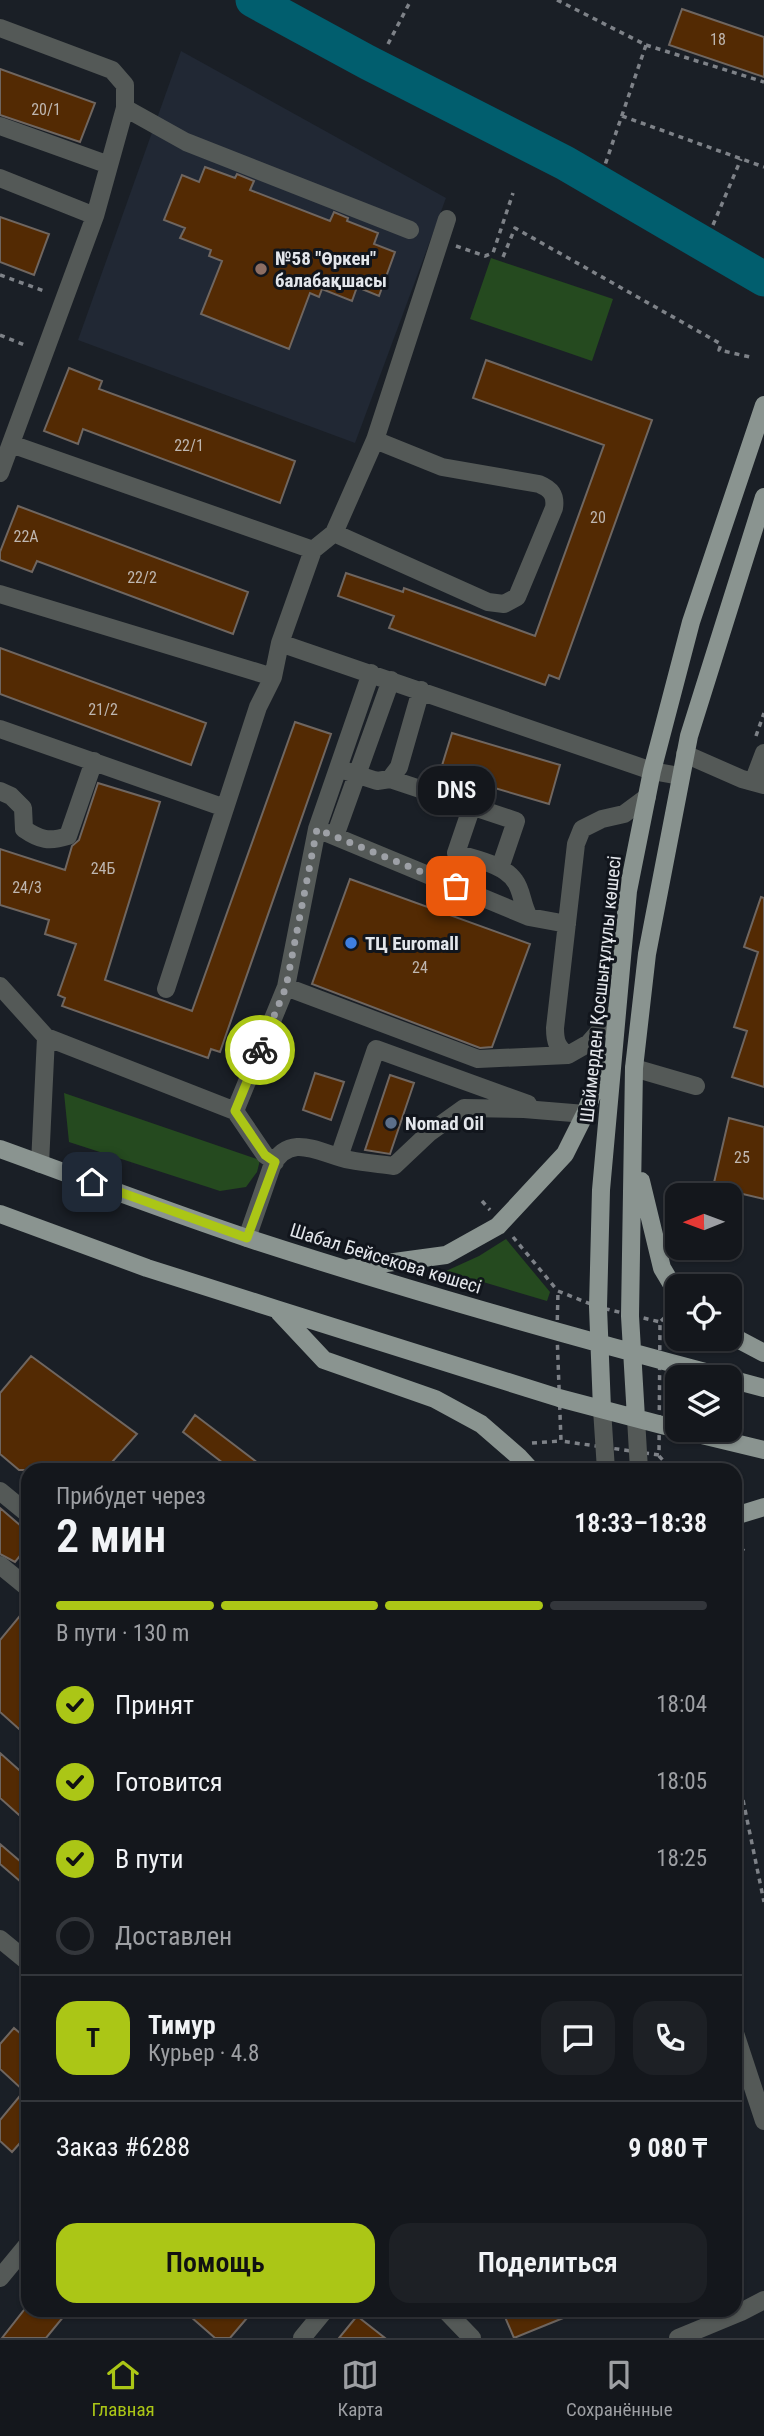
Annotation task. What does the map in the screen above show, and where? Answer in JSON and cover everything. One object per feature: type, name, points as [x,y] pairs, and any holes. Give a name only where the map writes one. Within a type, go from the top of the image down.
[{"type":"main road","name":"Шаймерден Қосшығұлұлы көшесі","points":[[602,1409],[598,1307],[601,1190],[628,891],[652,771],[691,622],[764,405]]},
{"type":"main road","points":[[636,1418],[630,1316],[635,1068],[647,954],[685,754],[764,497]]},
{"type":"main road","points":[[345,1269],[446,1255],[501,1223],[565,1154],[585,1114],[613,1037]]},
{"type":"main road","name":"Шабал Бейсекова көшесі","points":[[0,1150],[247,1238],[557,1333],[679,1365]]},
{"type":"main road","points":[[634,1155],[666,1274]]},
{"type":"main road","points":[[0,1214],[147,1268],[559,1398],[665,1426]]},
{"type":"main road","points":[[276,1309],[324,1360],[435,1399],[481,1424],[525,1463]]},
{"type":"main road","points":[[742,1341],[764,1353]]},
{"type":"main road","points":[[742,1382],[764,1388]]},
{"type":"main road","points":[[731,1442],[764,1450]]},
{"type":"main road","points":[[742,1514],[764,1507]]},
{"type":"street","points":[[0,27],[112,70],[125,85],[125,108],[95,216],[45,353],[9,433],[0,473]]},
{"type":"street","points":[[125,108],[186,142],[410,230]]},
{"type":"street","points":[[0,126],[109,165]]},
{"type":"street","points":[[0,177],[95,216]]},
{"type":"street","points":[[166,989],[258,707],[273,677],[280,643],[313,550],[334,533],[374,440],[447,219]]},
{"type":"street","points":[[9,433],[313,550]]},
{"type":"street","points":[[334,533],[488,602],[504,604],[517,597],[554,508],[553,494],[548,488],[539,484],[442,467],[374,440]]},
{"type":"street","points":[[0,594],[273,677]]},
{"type":"street","points":[[280,643],[652,771],[680,776]]},
{"type":"street","points":[[235,1111],[286,987],[317,829],[371,673]]},
{"type":"street","points":[[335,836],[391,680]]},
{"type":"street","points":[[390,779],[399,767],[421,690]]},
{"type":"street","points":[[0,729],[225,808]]},
{"type":"street","points":[[685,754],[759,783],[764,753]]},
{"type":"street","points":[[0,791],[11,796],[23,808],[24,829],[38,839],[54,841],[68,836],[94,761]]},
{"type":"street","points":[[338,768],[377,781],[390,779],[516,821],[500,869]]},
{"type":"street","points":[[568,1055],[559,1049],[555,1028],[576,844],[582,829],[602,819],[624,814],[647,797]]},
{"type":"street","points":[[472,806],[456,853],[506,870],[517,882],[522,905],[528,917]]},
{"type":"street","points":[[317,829],[528,917],[567,924]]},
{"type":"street","points":[[0,986],[46,1037],[235,1111],[265,1155],[275,1162]]},
{"type":"street","points":[[286,987],[478,1059],[568,1055],[589,1043],[616,1012]]},
{"type":"street","points":[[40,1164],[46,1037]]},
{"type":"street","points":[[339,1157],[376,1049],[545,1111]]},
{"type":"street","points":[[635,1068],[696,1086]]},
{"type":"street","points":[[247,1238],[277,1156],[289,1149],[303,1146],[339,1157],[394,1166],[429,1133],[464,1108],[585,1114]]},
{"type":"street","name":"Шаймерден Қосшығұлұлы көшесі","points":[[602,1409],[605,1463]]},
{"type":"street","points":[[636,1418],[639,1463]]},
{"type":"street","points":[[0,1491],[21,1508]]},
{"type":"street","points":[[0,1565],[21,1582]]},
{"type":"street","points":[[0,1939],[21,1956]]},
{"type":"street","points":[[742,2050],[758,2089],[764,2121]]},
{"type":"street","points":[[0,2278],[21,2252]]},
{"type":"street","points":[[742,2311],[764,2300]]},
{"type":"street","points":[[302,2338],[319,2317]]},
{"type":"street","points":[[452,2317],[472,2338]]},
{"type":"street","points":[[678,2338],[729,2317]]},
{"type":"path","points":[[388,44],[411,0]]},
{"type":"path","points":[[557,0],[646,45],[764,82]]},
{"type":"path","points":[[605,165],[646,45]]},
{"type":"path","points":[[622,116],[764,167]]},
{"type":"path","points":[[713,225],[741,159]]},
{"type":"path","points":[[440,241],[485,256],[493,253],[513,193]]},
{"type":"path","points":[[503,257],[515,228],[721,344],[719,350],[750,357]]},
{"type":"path","points":[[0,275],[65,299]]},
{"type":"path","points":[[0,335],[45,353]]},
{"type":"path","points":[[482,1201],[558,1291],[598,1307]]},
{"type":"path","points":[[558,1291],[561,1441]]},
{"type":"path","points":[[630,1316],[660,1322]]},
{"type":"path","points":[[665,1317],[660,1322],[660,1360],[665,1386]]},
{"type":"path","points":[[525,1463],[528,1444],[561,1441],[604,1447]]},
{"type":"path","points":[[659,1455],[666,1463]]},
{"type":"path","points":[[742,1796],[764,1902]]},
{"type":"shaded area","name":"№58 \"Өркен\" балабақшасы","points":[[181,51],[446,198],[355,443],[78,340]]},
{"type":"green space","points":[[491,258],[613,299],[592,361],[470,319]]},
{"type":"green space","points":[[64,1093],[260,1160],[257,1172],[246,1187],[220,1191],[69,1142]]},
{"type":"green space","points":[[506,1239],[550,1292],[547,1301],[446,1271],[479,1256]]},
{"type":"building","points":[[682,9],[764,37],[764,77],[669,45]]},
{"type":"building","points":[[0,69],[95,103],[80,142],[0,115]]},
{"type":"building","points":[[205,167],[235,178],[237,174],[254,181],[250,190],[330,221],[334,212],[348,218],[347,221],[378,233],[374,244],[395,252],[379,296],[357,287],[352,301],[322,289],[319,297],[310,293],[289,349],[201,314],[222,261],[209,256],[211,250],[180,238],[185,228],[164,220],[182,175],[199,182]]},
{"type":"building","points":[[0,217],[49,234],[34,275],[0,262]]},
{"type":"building","points":[[486,360],[652,420],[559,679],[549,675],[545,685],[389,628],[394,616],[338,596],[346,573],[403,592],[404,588],[535,636],[604,445],[473,398]]},
{"type":"building","points":[[69,368],[102,381],[99,389],[295,461],[280,503],[83,429],[78,444],[44,431]]},
{"type":"building","points":[[18,506],[248,592],[233,634],[37,561],[32,572],[0,560],[0,552]]},
{"type":"building","points":[[0,648],[206,723],[191,765],[0,694]]},
{"type":"building","points":[[295,722],[331,734],[220,1052],[211,1049],[208,1058],[62,1006],[65,998],[58,995],[76,944],[45,934],[49,920],[0,905],[0,849],[65,870],[72,846],[79,840],[98,783],[160,802],[105,980],[192,1011]]},
{"type":"building","points":[[452,733],[560,765],[549,804],[440,772]]},
{"type":"building","points":[[350,879],[530,944],[492,1047],[480,1048],[312,984]]},
{"type":"building","points":[[761,897],[764,898],[764,1087],[732,1077],[747,1031],[734,1027],[758,952],[744,947]]},
{"type":"building","points":[[315,1073],[344,1082],[331,1120],[303,1110]]},
{"type":"building","points":[[390,1075],[414,1083],[390,1154],[365,1150]]},
{"type":"building","points":[[729,1118],[764,1127],[764,1199],[742,1194],[742,1183],[714,1183]]},
{"type":"building","points":[[31,1356],[137,1434],[111,1463],[21,1463],[19,1470],[0,1454],[0,1393]]},
{"type":"building","points":[[195,1415],[258,1463],[223,1463],[183,1432]]},
{"type":"building","points":[[0,1508],[21,1526],[21,1555],[15,1562],[0,1554]]},
{"type":"building","points":[[21,1614],[21,1731],[0,1712],[0,1640]]},
{"type":"building","points":[[0,1753],[21,1772],[21,1817],[0,1798]]},
{"type":"building","points":[[0,1844],[21,1862],[21,1882],[0,1864]]},
{"type":"building","points":[[14,2028],[21,2034],[21,2088],[0,2069],[0,2044]]},
{"type":"building","points":[[21,2095],[21,2142],[12,2152],[0,2141],[0,2120]]},
{"type":"building","points":[[21,2314],[21,2317],[63,2317],[46,2338],[2,2338]]},
{"type":"building","points":[[191,2317],[247,2318],[230,2338],[215,2338]]},
{"type":"building","points":[[358,2317],[385,2338],[339,2338]]},
{"type":"building","points":[[505,2317],[566,2317],[514,2338]]},
{"type":"waterway","points":[[253,0],[367,62],[565,163],[764,279]]},
{"type":"way so far","points":[[260,1050],[286,987],[317,829],[456,886]]},
{"type":"place","name":"№58 \"Өркен\" балабақшасы","points":[[261,269]]},
{"type":"place","name":"DNS","points":[[456,886]]},
{"type":"place","name":"ТЦ Euromall","points":[[351,943]]},
{"type":"place","name":"Nomad Oil","points":[[391,1123]]},
{"type":"route","points":[[92,1182],[247,1238],[275,1162],[265,1155],[250,1136],[235,1111],[260,1050]]}]
